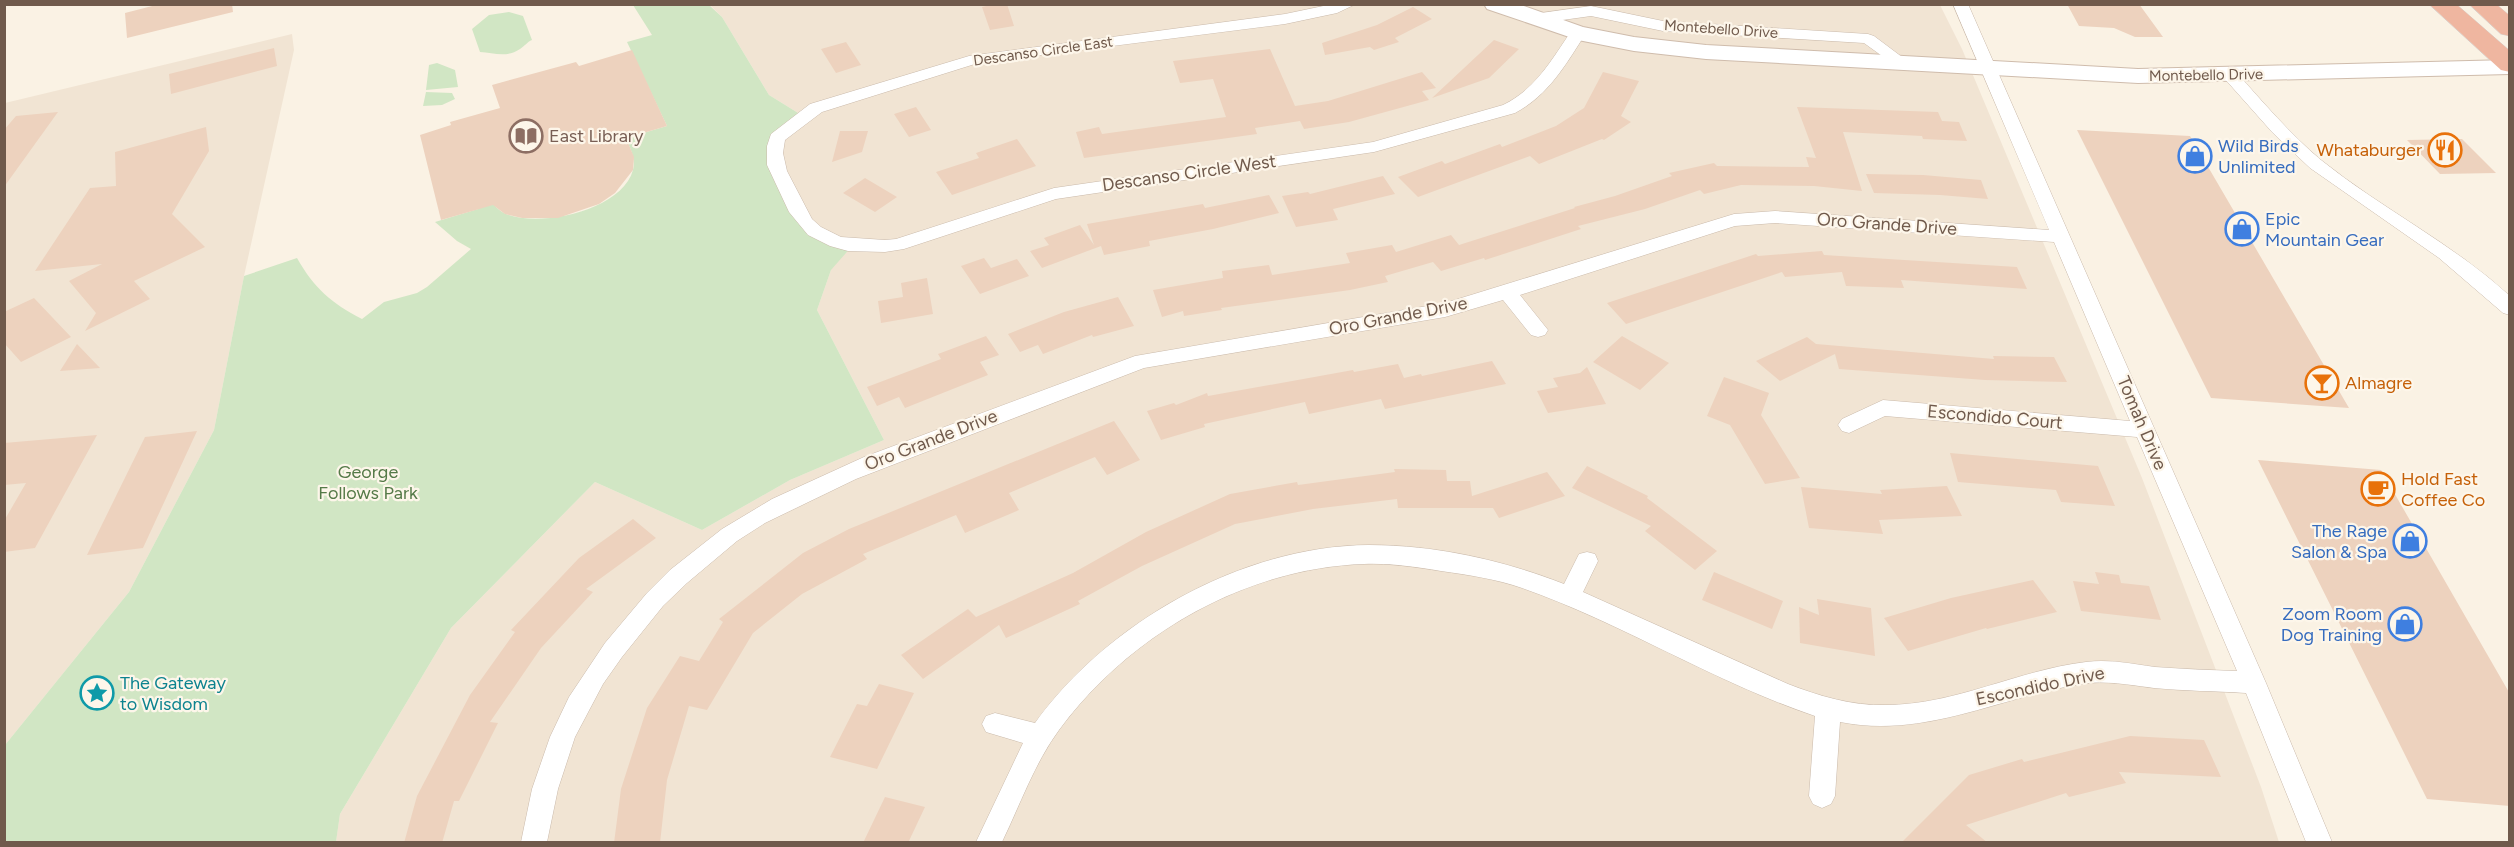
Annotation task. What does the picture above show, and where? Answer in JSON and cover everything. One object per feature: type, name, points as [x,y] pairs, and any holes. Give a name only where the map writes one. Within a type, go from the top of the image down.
[{"type":"highway","points":[[2441,4],[2510,66]]},
{"type":"highway","points":[[2481,4],[2510,29]]},
{"type":"street","name":"Descanso Circle East","points":[[790,195],[774,162],[777,138],[803,116],[834,101],[975,59],[1285,19],[1332,10],[1349,4]]},
{"type":"street","name":"Montebello Drive","points":[[1495,4],[1578,33],[1634,44],[1696,51],[2138,76],[2510,66]]},
{"type":"street","name":"Tomah Drive","points":[[1960,4],[2254,683],[2319,843]]},
{"type":"street","name":"Montebello Drive","points":[[1534,18],[1591,11],[1663,26],[1868,39],[1902,63]]},
{"type":"street","name":"Descanso Circle West","points":[[790,195],[804,221],[818,234],[853,245],[874,247],[897,245],[1054,194],[1374,147],[1525,103],[1535,94],[1578,33]]},
{"type":"street","points":[[2230,75],[2303,153],[2329,174],[2437,247],[2494,291],[2510,308]]},
{"type":"street","name":"Oro Grande Drive","points":[[534,843],[540,808],[557,753],[577,706],[608,658],[672,582],[705,554],[759,517],[831,479],[1097,376],[1142,361],[1445,310],[1734,220],[1775,217],[2062,237]]},
{"type":"street","points":[[1507,292],[1538,330]]},
{"type":"street","name":"Escondido Court","points":[[1849,426],[1883,408],[2145,430]]},
{"type":"street","name":"Escondido Drive","points":[[989,843],[1048,724],[1091,674],[1172,611],[1260,574],[1310,561],[1360,555],[1416,558],[1479,567],[1530,581],[1792,697],[1828,709],[1861,715],[1893,716],[1929,711],[2078,674],[2113,670],[2151,676],[2254,683]]},
{"type":"street","points":[[1569,597],[1587,561]]},
{"type":"street","points":[[1822,796],[1828,709]]},
{"type":"street","points":[[995,724],[1041,736]]},
{"type":"shaded area","points":[[709,4],[1940,5],[1962,49],[2142,478],[2261,787],[2279,842],[336,842],[340,814],[451,628],[595,482],[702,530],[790,480],[884,440],[817,310],[831,270],[818,234],[773,152],[803,116],[769,95],[722,17]]},
{"type":"shaded area","points":[[292,34],[294,50],[244,276],[214,430],[129,592],[5,745],[5,103]]},
{"type":"green space","name":"George Follows Park","points":[[633,5],[709,5],[722,17],[769,95],[803,116],[773,152],[804,221],[853,245],[831,270],[817,310],[884,440],[790,480],[702,530],[595,482],[451,628],[340,814],[336,842],[5,842],[5,745],[129,592],[214,430],[244,276],[297,258],[324,294],[362,319],[384,302],[417,293],[427,287],[471,249],[457,241],[435,222],[478,209],[489,199],[506,214],[539,219],[578,212],[613,196],[626,184],[634,166],[626,138],[667,126],[627,42],[652,35]]},
{"type":"green space","points":[[509,12],[523,16],[532,40],[515,52],[500,54],[480,52],[472,29],[489,15]]},
{"type":"green space","points":[[437,63],[455,70],[458,87],[426,90],[429,65]]},
{"type":"green space","points":[[426,92],[452,93],[455,99],[442,105],[423,106]]},
{"type":"building","points":[[160,4],[232,4],[233,12],[127,38],[125,13]]},
{"type":"building","points":[[1007,4],[1014,26],[990,30],[982,7]]},
{"type":"building","points":[[2067,4],[2139,4],[2163,37],[2135,37],[2114,28],[2079,26]]},
{"type":"building","points":[[1413,7],[1432,19],[1395,38],[1399,42],[1374,50],[1370,47],[1325,55],[1322,43],[1377,25]]},
{"type":"building","points":[[1494,40],[1519,49],[1489,78],[1432,98]]},
{"type":"building","points":[[846,42],[861,65],[836,73],[821,49]]},
{"type":"building","points":[[274,48],[277,66],[171,94],[169,74]]},
{"type":"building","points":[[1270,49],[1295,106],[1328,101],[1422,72],[1436,88],[1422,91],[1429,100],[1349,122],[1304,129],[1300,121],[1255,128],[1257,134],[1084,158],[1076,132],[1099,127],[1102,134],[1226,117],[1213,79],[1180,83],[1173,61]]},
{"type":"building","name":"East Library","points":[[632,50],[667,126],[626,138],[634,157],[633,170],[615,193],[599,204],[558,218],[522,218],[505,214],[493,205],[441,220],[420,135],[451,125],[450,122],[500,108],[492,85],[576,62],[579,66]]},
{"type":"building","points":[[1603,72],[1639,81],[1621,116],[1631,122],[1604,140],[1539,164],[1530,156],[1418,197],[1398,177],[1442,161],[1445,164],[1500,144],[1502,147],[1556,126],[1584,108]]},
{"type":"building","points":[[916,107],[931,130],[909,137],[894,114]]},
{"type":"building","points":[[1797,107],[1938,112],[1942,121],[1959,122],[1967,141],[1843,132],[1862,191],[1814,186],[1741,185],[1704,194],[1700,190],[1645,209],[1578,226],[1581,229],[1485,260],[1484,258],[1441,271],[1433,262],[1385,276],[1388,282],[1350,290],[1221,308],[1222,310],[1184,316],[1183,311],[1162,317],[1153,290],[1223,278],[1222,271],[1269,265],[1272,275],[1350,263],[1346,253],[1392,245],[1396,252],[1451,235],[1459,245],[1615,196],[1672,176],[1669,173],[1714,163],[1717,166],[1809,167],[1806,157],[1816,158]]},
{"type":"building","points":[[58,112],[4,187],[4,130],[16,116]]},
{"type":"building","points":[[206,127],[209,151],[172,214],[205,247],[134,281],[150,299],[85,331],[96,313],[69,281],[102,264],[35,271],[90,188],[116,186],[115,152]]},
{"type":"building","points":[[2077,130],[2190,136],[2349,408],[2211,398]]},
{"type":"building","points":[[840,131],[868,131],[862,152],[832,162]]},
{"type":"building","points":[[1017,139],[1036,166],[952,195],[936,172],[979,158],[976,153]]},
{"type":"building","name":"Whataburger","points":[[2462,139],[2496,173],[2440,174],[2407,140]]},
{"type":"building","points":[[1866,174],[1923,175],[1981,180],[1988,199],[1874,193]]},
{"type":"building","points":[[1383,176],[1395,194],[1333,209],[1338,220],[1296,227],[1282,196],[1308,192],[1310,194]]},
{"type":"building","points":[[865,178],[897,197],[875,212],[843,193]]},
{"type":"building","points":[[1269,195],[1279,213],[1149,241],[1150,246],[1104,255],[1101,246],[1042,268],[1030,251],[1049,245],[1044,238],[1080,225],[1094,245],[1087,224],[1203,204],[1205,208]]},
{"type":"building","points":[[1822,251],[1824,255],[2017,267],[2027,289],[1901,280],[1904,288],[1846,286],[1842,272],[1785,277],[1782,272],[1626,324],[1607,303],[1756,254],[1758,256]]},
{"type":"building","points":[[984,258],[991,268],[1017,259],[1029,276],[980,294],[961,266]]},
{"type":"building","points":[[927,278],[933,314],[881,323],[878,301],[903,297],[901,283]]},
{"type":"building","points":[[1118,297],[1134,326],[1093,337],[1092,335],[1043,354],[1038,345],[1020,352],[1008,334],[1064,312]]},
{"type":"building","points":[[34,298],[71,337],[21,362],[4,343],[4,312]]},
{"type":"building","points":[[986,336],[999,355],[980,362],[988,375],[905,408],[899,397],[877,406],[867,387],[941,359],[938,354]]},
{"type":"building","points":[[1622,336],[1669,363],[1640,390],[1593,362]]},
{"type":"building","points":[[1807,337],[1816,344],[1994,359],[1993,356],[2054,357],[2067,382],[1985,380],[1839,369],[1835,354],[1780,381],[1756,361]]},
{"type":"building","points":[[77,344],[100,368],[60,371]]},
{"type":"building","points":[[1492,361],[1506,384],[1385,409],[1381,399],[1309,414],[1305,402],[1204,424],[1205,427],[1161,440],[1147,411],[1174,403],[1176,405],[1207,393],[1208,396],[1353,370],[1354,372],[1398,364],[1404,378]]},
{"type":"building","points":[[1587,367],[1606,404],[1548,413],[1537,391],[1558,387],[1553,378],[1580,373]]},
{"type":"building","points":[[1724,377],[1769,393],[1761,415],[1800,478],[1765,484],[1730,425],[1707,416]]},
{"type":"building","points":[[1114,421],[1140,460],[1107,475],[1095,457],[1009,493],[1019,510],[965,533],[956,515],[863,554],[867,559],[802,594],[753,633],[707,710],[689,706],[667,780],[660,843],[614,843],[621,789],[647,708],[680,656],[699,661],[723,622],[719,619],[803,553],[849,529]]},
{"type":"building","points":[[197,431],[143,548],[87,555],[145,437]]},
{"type":"building","points":[[97,435],[35,548],[4,552],[4,521],[26,483],[4,485],[4,443]]},
{"type":"building","points":[[1950,453],[2098,466],[2115,506],[2061,502],[2056,490],[1958,482]]},
{"type":"building","points":[[2258,460],[2381,470],[2510,694],[2510,806],[2427,799]]},
{"type":"building","points":[[1587,466],[1648,496],[1647,498],[1717,551],[1695,570],[1645,531],[1651,526],[1572,488]]},
{"type":"building","points":[[1394,469],[1446,470],[1447,481],[1470,481],[1472,496],[1547,472],[1565,496],[1499,518],[1493,508],[1398,508],[1397,499],[1313,509],[1235,524],[1142,566],[1078,601],[1080,604],[1006,638],[999,625],[923,679],[901,655],[968,609],[976,617],[1073,573],[1146,532],[1230,494],[1297,482],[1298,485],[1395,472]]},
{"type":"building","points":[[1947,486],[1962,516],[1879,520],[1883,534],[1809,528],[1801,487],[1882,494],[1880,490]]},
{"type":"building","points":[[633,519],[656,538],[586,589],[593,592],[541,648],[490,722],[498,723],[459,801],[454,801],[442,843],[404,843],[417,796],[470,695],[515,632],[511,630],[579,558]]},
{"type":"building","points":[[1714,572],[1783,601],[1772,629],[1702,600]]},
{"type":"building","points":[[2095,572],[2119,575],[2121,583],[2149,586],[2161,620],[2081,611],[2073,581],[2099,584]]},
{"type":"building","points":[[2033,580],[2057,612],[1986,628],[1908,651],[1884,618],[1951,598]]},
{"type":"building","points":[[1817,599],[1871,608],[1875,656],[1800,643],[1799,607],[1819,615]]},
{"type":"building","points":[[879,684],[914,693],[877,769],[830,757],[857,704],[867,706]]},
{"type":"building","points":[[2130,736],[2204,740],[2221,777],[2119,772],[2126,783],[2069,797],[2066,793],[1966,825],[1988,843],[1901,843],[1969,775],[2022,759],[2024,762]]},
{"type":"building","points":[[885,797],[925,807],[908,843],[863,843]]},
{"type":"place","name":"East Library","points":[[526,136]]},
{"type":"place","name":"Whataburger","points":[[2445,150]]},
{"type":"place","name":"Wild Birds Unlimited","points":[[2195,156]]},
{"type":"place","name":"Epic Mountain Gear","points":[[2242,229]]},
{"type":"place","name":"Almagre","points":[[2322,383]]},
{"type":"place","name":"Hold Fast Coffee Co","points":[[2378,489]]},
{"type":"place","name":"The Rage Salon & Spa","points":[[2410,541]]},
{"type":"place","name":"Zoom Room Dog Training","points":[[2405,624]]},
{"type":"place","name":"The Gateway to Wisdom","points":[[97,693]]}]
